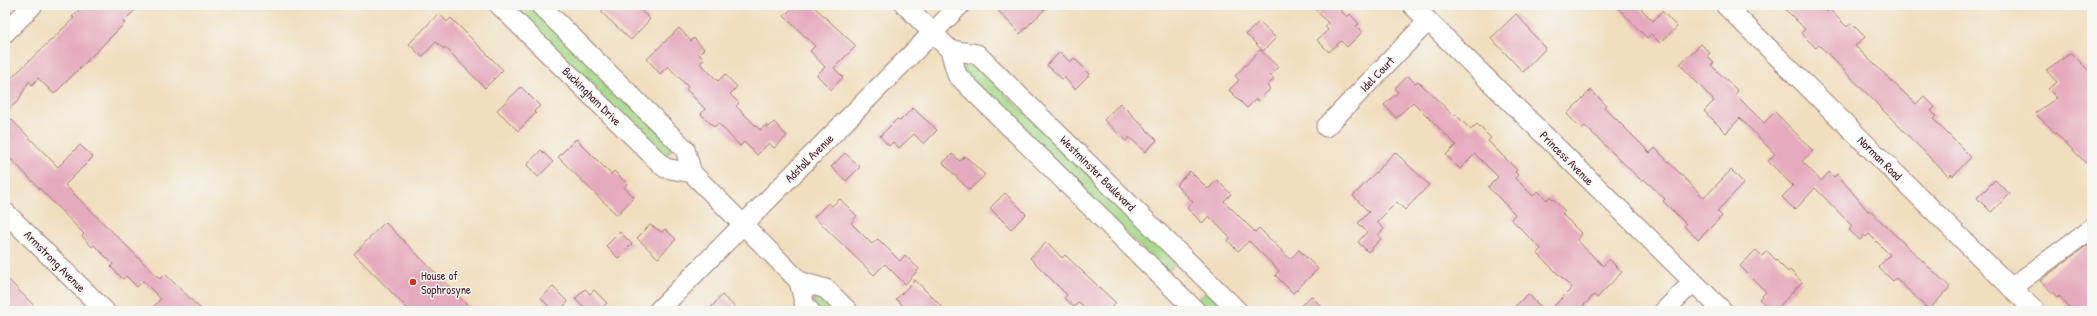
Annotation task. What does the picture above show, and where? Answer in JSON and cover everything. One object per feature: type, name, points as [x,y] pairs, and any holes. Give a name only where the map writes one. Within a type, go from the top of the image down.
[{"type":"street","points":[[5,33],[33,5]]},
{"type":"street","name":"Buckingham Drive","points":[[499,5],[665,168],[692,173]]},
{"type":"street","points":[[540,5],[685,149],[692,173],[799,281],[826,289],[848,311]]},
{"type":"street","points":[[905,5],[950,50],[957,75],[1196,311]]},
{"type":"street","name":"Adstoll Avenue","points":[[658,311],[960,5]]},
{"type":"street","name":"Princess Avenue","points":[[1412,5],[1723,311]]},
{"type":"street","name":"Norman Road","points":[[1725,5],[2033,310]]},
{"type":"street","name":"Idel Court","points":[[1326,127],[1428,21]]},
{"type":"street","name":"Westminster Boulevard","points":[[950,50],[977,54],[1238,311]]},
{"type":"street","name":"Armstrong Avenue","points":[[5,212],[105,311]]},
{"type":"street","points":[[2011,288],[2092,228]]},
{"type":"street","points":[[799,281],[805,306],[810,311]]},
{"type":"street","points":[[1664,311],[1693,282]]},
{"type":"green space","points":[[525,5],[533,7],[671,144],[671,150],[667,155],[659,153],[521,15],[521,9]]},
{"type":"green space","points":[[970,60],[1174,258],[1174,265],[1170,270],[1162,268],[964,73],[964,66]]},
{"type":"green space","points":[[1206,292],[1230,311],[1206,311],[1200,305],[1199,298]]},
{"type":"green space","points":[[818,295],[840,311],[819,311],[814,306],[814,300]]},
{"type":"building","points":[[84,5],[140,5],[123,22],[125,23],[54,94],[38,78],[32,85],[29,81],[18,101],[5,113],[5,84],[74,18],[72,17]]},
{"type":"building","points":[[608,5],[635,5],[650,19],[631,40],[601,12]]},
{"type":"building","points":[[795,5],[812,5],[856,46],[834,68],[843,77],[831,90],[817,75],[825,67],[810,51],[815,46],[784,16]]},
{"type":"building","points":[[993,5],[1049,5],[1020,34]]},
{"type":"building","points":[[1311,5],[1335,5],[1347,17],[1350,14],[1359,24],[1356,26],[1362,32],[1347,47],[1341,41],[1329,52],[1317,40],[1328,30],[1325,26],[1328,23]]},
{"type":"building","points":[[1615,5],[1637,5],[1653,21],[1662,11],[1677,27],[1660,43],[1651,34],[1647,38]]},
{"type":"building","points":[[1781,5],[1820,5],[1827,12],[1829,9],[1847,27],[1851,23],[1865,37],[1855,46],[1916,104],[1924,96],[1935,107],[1931,111],[1936,116],[1933,119],[1971,157],[1953,176],[1951,174],[1949,177],[1819,45],[1816,48],[1801,33],[1805,29]]},
{"type":"building","points":[[439,13],[447,22],[451,18],[503,70],[485,88],[445,47],[444,49],[436,42],[422,57],[409,44]]},
{"type":"building","points":[[1516,14],[1546,48],[1523,72],[1491,38]]},
{"type":"building","points":[[1259,22],[1276,38],[1263,51],[1246,34]]},
{"type":"building","points":[[679,28],[691,41],[694,38],[704,49],[699,54],[704,60],[700,63],[718,81],[725,74],[737,87],[730,94],[739,103],[736,106],[760,130],[766,125],[768,128],[774,122],[787,136],[774,148],[769,143],[757,155],[744,142],[740,146],[718,123],[714,127],[701,114],[705,109],[686,89],[688,87],[668,66],[660,74],[647,59]]},
{"type":"building","points":[[1701,44],[1710,53],[1707,56],[1714,63],[1711,65],[1738,91],[1735,94],[1764,123],[1775,112],[1813,151],[1802,161],[1821,181],[1829,172],[1834,177],[1837,174],[1868,211],[1869,210],[1950,287],[1929,310],[1896,278],[1893,281],[1878,267],[1890,255],[1869,234],[1866,237],[1864,235],[1860,240],[1849,230],[1852,226],[1815,188],[1795,210],[1782,197],[1793,186],[1768,161],[1775,154],[1740,118],[1726,133],[1704,111],[1714,101],[1680,64]]},
{"type":"building","points":[[1260,50],[1278,67],[1270,75],[1274,79],[1267,86],[1270,89],[1258,101],[1256,99],[1247,108],[1229,90],[1239,80],[1235,76]]},
{"type":"building","points":[[1060,52],[1070,62],[1074,58],[1090,74],[1075,89],[1064,77],[1062,79],[1047,65]]},
{"type":"building","points":[[2071,53],[2092,74],[2092,169],[2035,113],[2057,98],[2048,89],[2057,82],[2046,70]]},
{"type":"building","points":[[1408,76],[1415,83],[1418,81],[1454,116],[1455,114],[1471,130],[1477,124],[1491,138],[1488,141],[1517,170],[1515,172],[1518,175],[1515,178],[1533,196],[1538,191],[1547,200],[1550,196],[1565,211],[1562,214],[1582,234],[1577,240],[1603,266],[1609,259],[1622,272],[1597,298],[1594,295],[1578,311],[1549,311],[1572,288],[1537,253],[1541,249],[1511,219],[1515,214],[1488,187],[1498,177],[1475,154],[1460,169],[1446,155],[1456,145],[1413,102],[1396,118],[1384,105],[1398,92],[1395,88]]},
{"type":"building","points":[[521,87],[540,106],[534,111],[536,113],[518,131],[497,110]]},
{"type":"building","points":[[1591,90],[1606,105],[1604,107],[1650,153],[1655,148],[1704,198],[1731,170],[1744,183],[1717,211],[1722,216],[1698,240],[1684,226],[1686,224],[1663,201],[1665,199],[1644,179],[1642,181],[1585,126],[1581,129],[1567,114]]},
{"type":"building","points":[[1120,103],[1157,140],[1145,152],[1129,137],[1126,141],[1104,120]]},
{"type":"building","points":[[913,108],[937,130],[924,144],[914,134],[899,148],[893,142],[889,146],[880,136],[897,119],[900,121]]},
{"type":"building","points":[[5,113],[58,167],[80,145],[93,157],[65,185],[160,279],[165,274],[203,311],[149,311],[161,299],[143,281],[137,287],[126,276],[123,279],[111,267],[113,264],[94,245],[92,247],[82,236],[84,234],[5,153]]},
{"type":"building","points":[[576,139],[611,174],[614,171],[627,184],[624,187],[634,197],[617,215],[558,157]]},
{"type":"building","points":[[541,150],[553,162],[538,177],[527,165]]},
{"type":"building","points":[[1395,152],[1429,185],[1405,210],[1397,202],[1377,222],[1384,229],[1378,235],[1381,239],[1368,252],[1358,242],[1367,232],[1358,223],[1369,212],[1353,196]]},
{"type":"building","points":[[845,153],[860,167],[846,181],[831,167]]},
{"type":"building","points":[[952,154],[960,161],[965,156],[985,175],[969,190],[943,163]]},
{"type":"building","points":[[1190,171],[1208,189],[1217,180],[1231,194],[1224,201],[1255,232],[1259,228],[1290,259],[1299,250],[1318,269],[1293,293],[1275,275],[1279,271],[1249,241],[1238,251],[1228,241],[1230,238],[1209,216],[1202,223],[1187,208],[1193,202],[1176,185]]},
{"type":"building","points":[[1995,180],[2010,194],[1991,212],[1977,198]]},
{"type":"building","points":[[1005,193],[1026,214],[1011,229],[990,208]]},
{"type":"building","points":[[840,199],[857,216],[851,223],[872,244],[878,239],[900,261],[905,255],[919,269],[905,284],[885,264],[874,275],[814,217],[828,203],[832,206]]},
{"type":"building","name":"House of Sophrosyne","points":[[385,222],[473,311],[410,311],[354,254]]},
{"type":"building","points":[[650,225],[662,232],[665,229],[676,239],[658,258],[637,238]]},
{"type":"building","points":[[620,232],[632,244],[618,258],[606,246]]},
{"type":"building","points":[[1047,242],[1062,258],[1065,255],[1116,303],[1107,311],[1088,311],[1079,302],[1074,307],[1064,298],[1067,295],[1030,258]]},
{"type":"building","points":[[2087,245],[2092,250],[2092,311],[2072,311],[2059,296],[2058,298],[2040,281]]},
{"type":"building","points":[[1756,250],[1762,256],[1767,251],[1788,272],[1790,270],[1802,282],[1775,311],[1772,311],[1759,299],[1766,292],[1740,266]]},
{"type":"building","points":[[5,276],[39,311],[5,311]]},
{"type":"building","points":[[915,280],[946,311],[909,311],[896,299]]},
{"type":"building","points":[[553,287],[568,302],[559,311],[553,311],[541,298]]},
{"type":"building","points":[[585,289],[590,294],[594,290],[607,303],[599,311],[587,311],[575,299]]},
{"type":"building","points":[[1528,294],[1545,311],[1510,311]]},
{"type":"building","points":[[722,295],[739,311],[708,311]]},
{"type":"building","points":[[1311,296],[1326,311],[1295,311]]},
{"type":"place","name":"House of Sophrosyne","points":[[413,282]]}]
